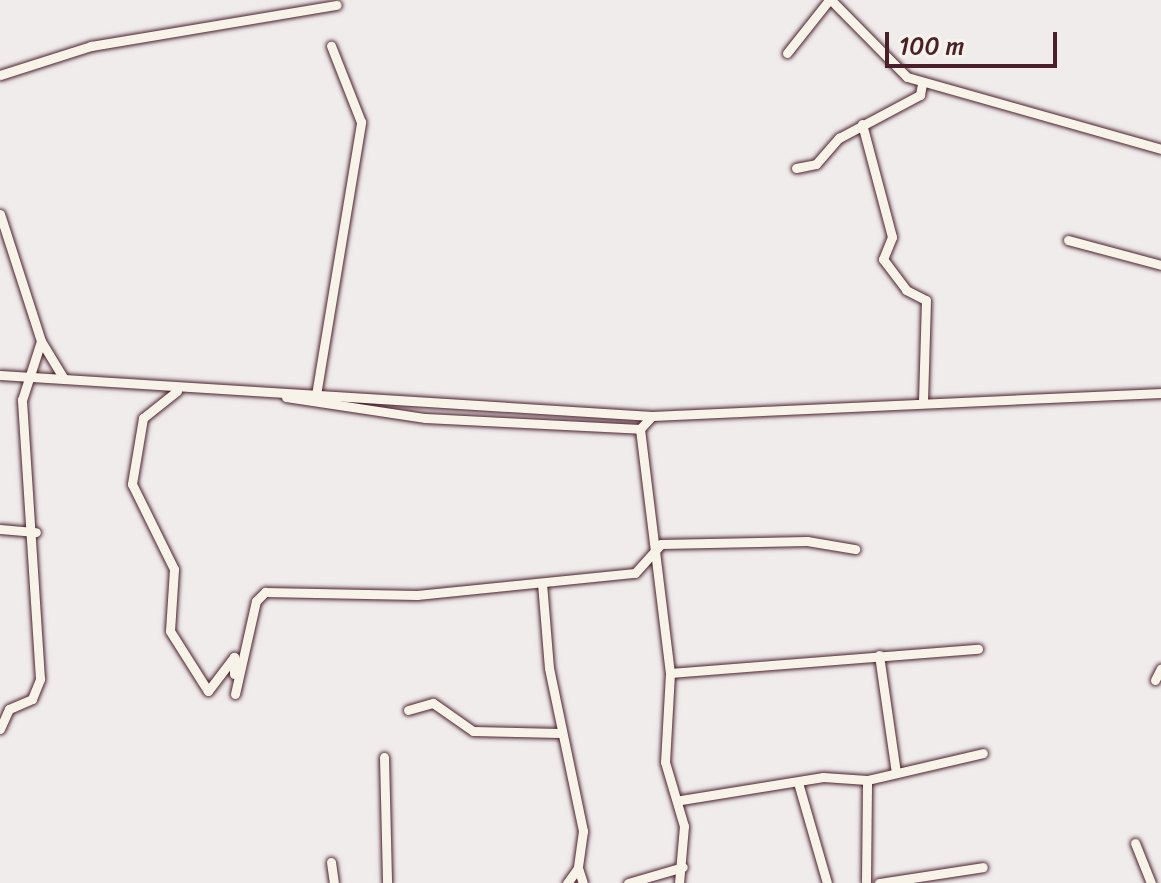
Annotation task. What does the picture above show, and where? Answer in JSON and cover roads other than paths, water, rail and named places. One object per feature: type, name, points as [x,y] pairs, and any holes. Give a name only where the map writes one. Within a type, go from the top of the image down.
[{"type":"street","points":[[787,53],[830,0],[907,77],[922,84],[991,106],[1083,122],[1161,149]]},
{"type":"street","points":[[0,75],[91,46],[337,5]]},
{"type":"street","points":[[316,395],[361,122],[331,46]]},
{"type":"street","points":[[796,168],[816,164],[862,124],[920,95],[922,84]]},
{"type":"street","points":[[862,124],[892,237],[883,259],[906,290],[926,300],[923,401]]},
{"type":"street","points":[[0,214],[41,341],[64,379]]},
{"type":"street","points":[[1068,240],[1161,265]]},
{"type":"street","points":[[0,729],[9,709],[32,699],[40,679],[36,532],[22,400],[41,341]]},
{"type":"street","points":[[0,375],[177,391],[316,395],[652,416],[923,401],[1161,393]]},
{"type":"street","points":[[177,391],[143,418],[129,468],[174,569],[170,631],[208,691],[234,657],[235,694],[256,601],[265,592],[417,595],[635,573],[651,561],[661,544],[807,541],[855,549]]},
{"type":"street","points":[[281,395],[310,406],[425,418],[640,429]]},
{"type":"street","points":[[652,416],[640,429],[651,561],[670,673],[665,762],[681,800],[683,867],[679,883]]},
{"type":"street","points":[[0,529],[36,532]]},
{"type":"street","points":[[542,583],[560,733],[583,831],[578,868],[583,883]]},
{"type":"street","points":[[670,673],[978,649]]},
{"type":"street","points":[[879,655],[896,773]]},
{"type":"street","points":[[1155,680],[1161,668]]},
{"type":"street","points":[[408,710],[433,703],[473,731],[560,733]]},
{"type":"street","points":[[681,800],[731,787],[799,786],[823,777],[867,780],[983,753]]},
{"type":"street","points":[[384,757],[387,883]]},
{"type":"street","points":[[852,883],[868,882],[867,780]]},
{"type":"street","points":[[799,786],[827,883]]},
{"type":"street","points":[[1135,843],[1151,883]]},
{"type":"street","points":[[331,862],[334,883]]},
{"type":"street","points":[[628,883],[683,867]]},
{"type":"street","points":[[879,883],[983,867]]},
{"type":"street","points":[[567,883],[578,868]]}]
